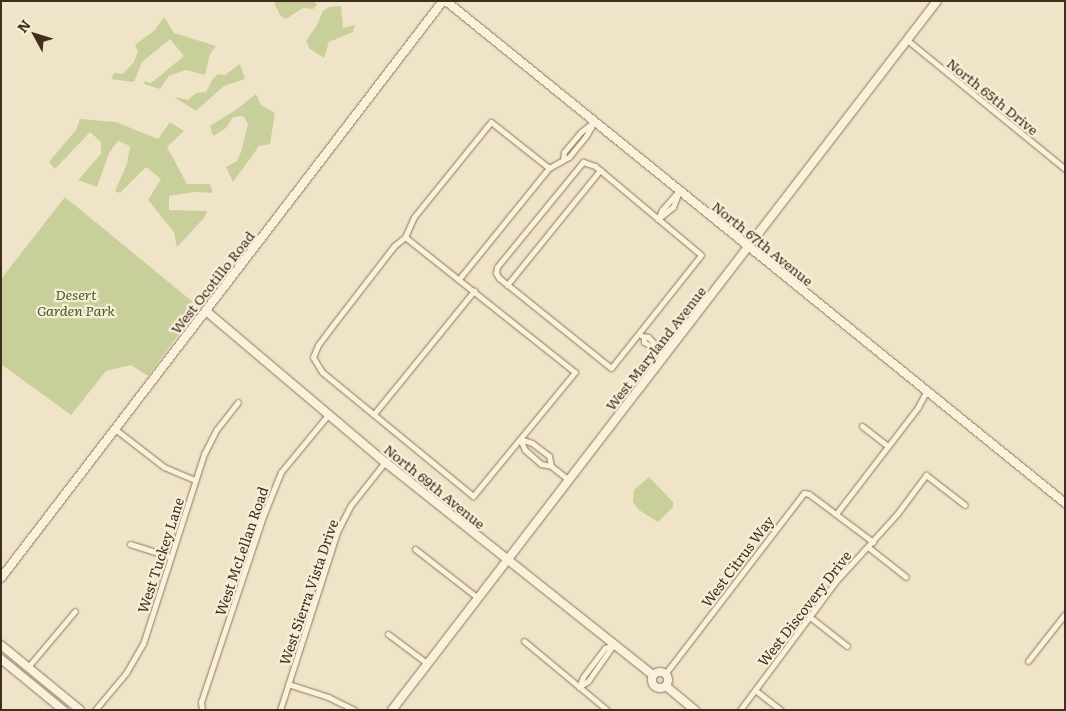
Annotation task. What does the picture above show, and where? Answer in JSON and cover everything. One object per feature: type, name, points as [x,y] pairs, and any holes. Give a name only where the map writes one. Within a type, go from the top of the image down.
[{"type":"street","name":"North 67th Avenue","points":[[445,1],[1065,503]]},
{"type":"street","name":"West Ocotillo Road","points":[[1,578],[445,1]]},
{"type":"street","name":"West Maryland Avenue","points":[[392,710],[937,1]]},
{"type":"street","name":"North 65th Drive","points":[[907,40],[1065,169]]},
{"type":"street","points":[[405,237],[575,372],[474,496],[322,372],[313,357],[318,345],[333,325],[394,246],[405,237],[414,217],[491,122],[549,168]]},
{"type":"street","points":[[459,279],[549,168],[563,159],[564,152],[581,132],[594,122]]},
{"type":"street","points":[[583,162],[588,162],[600,170],[701,255],[610,368],[508,285],[496,273],[496,267],[502,259],[579,165],[583,162]]},
{"type":"street","points":[[508,285],[600,170]]},
{"type":"street","points":[[658,219],[667,214],[673,207],[679,191]]},
{"type":"street","points":[[374,414],[474,291]]},
{"type":"street","name":"North 69th Avenue","points":[[206,311],[385,462],[497,553],[508,558],[653,675],[651,681],[655,687],[660,689],[666,686],[695,710]]},
{"type":"street","points":[[638,333],[644,338],[648,337],[654,342],[655,347],[665,355]]},
{"type":"street","points":[[836,514],[918,407],[926,392]]},
{"type":"street","name":"West Tuckey Lane","points":[[94,710],[136,659],[145,638],[195,480],[210,441],[238,402]]},
{"type":"street","name":"West McLellan Road","points":[[202,708],[200,702],[264,514],[281,472],[328,415]]},
{"type":"street","points":[[862,426],[888,446]]},
{"type":"street","points":[[115,429],[164,467],[195,480]]},
{"type":"street","points":[[520,439],[524,450],[541,464],[551,466],[569,480]]},
{"type":"street","points":[[520,439],[532,443],[548,456],[551,466]]},
{"type":"street","name":"West Sierra Vista Drive","points":[[280,710],[337,532],[351,505],[385,462]]},
{"type":"street","name":"West Discovery Drive","points":[[740,710],[853,561],[873,542],[926,475],[965,505]]},
{"type":"street","name":"West Citrus Way","points":[[665,674],[804,493],[809,494],[873,542]]},
{"type":"street","points":[[130,544],[171,557]]},
{"type":"street","points":[[868,547],[906,577]]},
{"type":"street","points":[[416,549],[478,598]]},
{"type":"street","points":[[28,667],[74,611]]},
{"type":"street","points":[[1028,661],[1065,614]]},
{"type":"street","points":[[810,617],[847,646]]},
{"type":"street","points":[[388,634],[428,664]]},
{"type":"street","points":[[524,641],[607,710]]},
{"type":"street","points":[[579,687],[583,677],[605,648],[614,644]]},
{"type":"street","points":[[1,645],[80,710]]},
{"type":"street","points":[[1,659],[63,710]]},
{"type":"street","points":[[653,675],[658,672],[665,674],[668,679],[666,686]]},
{"type":"street","points":[[288,684],[328,697],[356,710]]},
{"type":"street","points":[[754,690],[781,710]]},
{"type":"green space","points":[[278,1],[314,1],[317,5],[313,9],[303,8],[286,19],[280,15],[274,3]]},
{"type":"green space","points":[[341,6],[343,28],[355,25],[353,32],[329,42],[324,58],[310,49],[306,41],[317,25],[323,11],[329,7]]},
{"type":"green space","points":[[164,17],[174,33],[216,46],[210,54],[205,75],[186,70],[169,76],[160,89],[144,84],[145,81],[151,83],[184,56],[170,39],[142,62],[134,82],[111,79],[114,73],[123,74],[134,62],[138,51],[135,45],[155,30]]},
{"type":"green space","points":[[240,64],[245,79],[224,86],[196,111],[174,97],[188,100],[196,93],[206,92],[212,80],[218,74],[225,75]]},
{"type":"green space","points":[[256,94],[261,105],[275,113],[270,144],[259,146],[233,182],[226,167],[237,161],[248,124],[244,117],[232,118],[226,128],[213,136],[210,126]]},
{"type":"green space","points":[[80,119],[116,122],[158,139],[170,122],[184,131],[167,147],[187,184],[210,184],[213,193],[195,192],[169,196],[169,210],[207,211],[204,218],[177,247],[174,232],[148,200],[161,179],[146,167],[120,193],[115,191],[127,164],[130,146],[118,141],[109,153],[97,187],[78,180],[101,154],[101,142],[90,132],[55,169],[49,162],[76,130]]},
{"type":"green space","name":"Desert Garden Park","points":[[65,197],[199,307],[148,376],[131,365],[106,371],[71,415],[1,364],[1,279]]},
{"type":"green space","points":[[649,477],[673,502],[673,507],[658,522],[639,510],[633,502],[634,490]]}]
